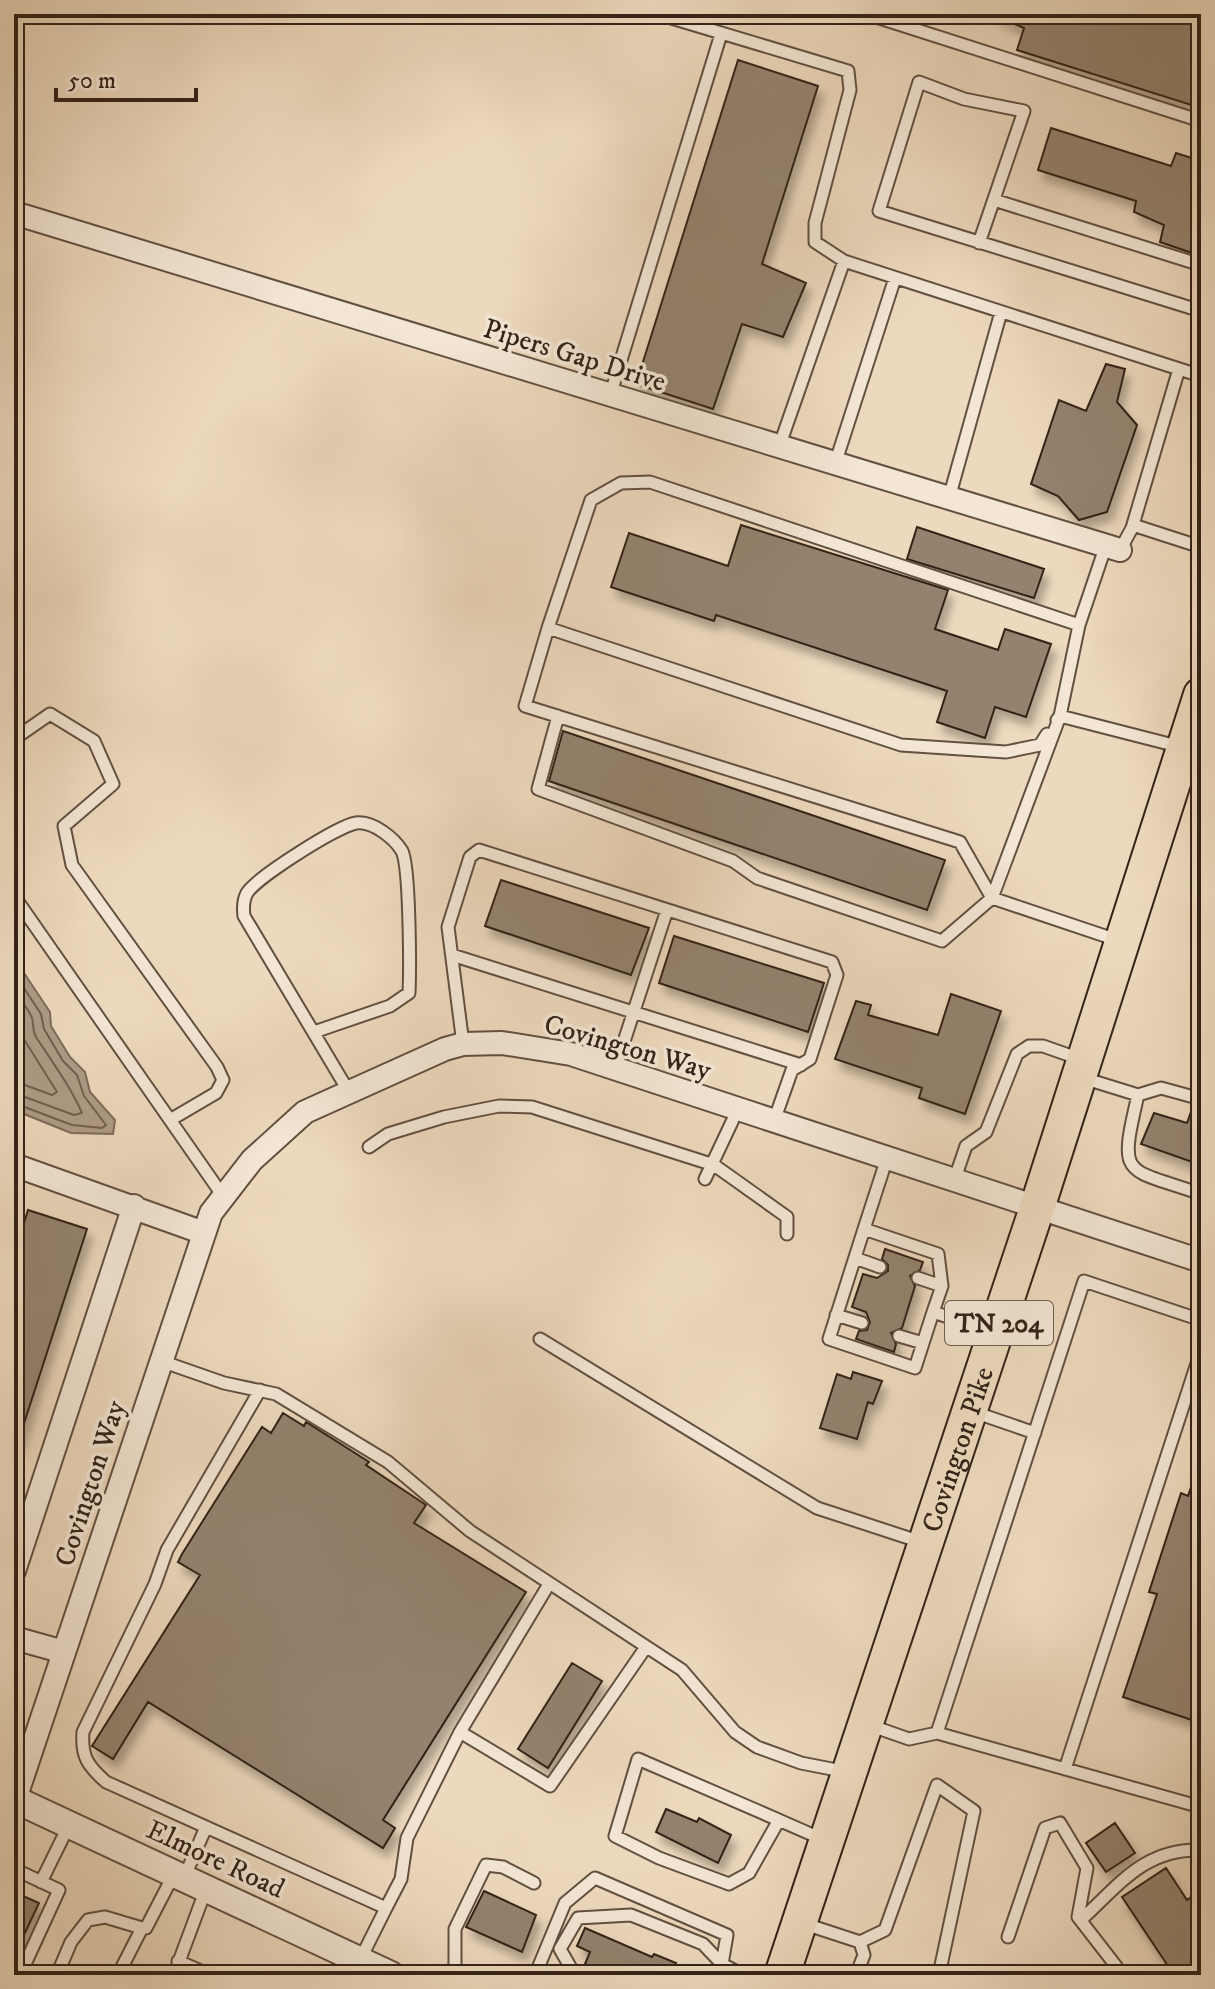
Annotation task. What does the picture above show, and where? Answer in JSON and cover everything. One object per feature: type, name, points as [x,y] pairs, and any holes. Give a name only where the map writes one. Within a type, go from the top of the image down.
[{"type":"main road","name":"Covington Pike","points":[[782,1975],[1185,759],[1201,695]]},
{"type":"street","name":"Pipers Gap Drive","points":[[14,213],[1113,548]]},
{"type":"street","name":"Covington Way","points":[[14,1799],[211,1213],[252,1160],[305,1112],[349,1092],[463,1044],[502,1043],[571,1054],[1201,1261]]},
{"type":"street","points":[[14,1165],[204,1233]]},
{"type":"street","points":[[14,1571],[134,1206]]},
{"type":"street","points":[[14,1638],[64,1652]]},
{"type":"street","name":"Elmore Road","points":[[14,1799],[391,1975]]},
{"type":"lane","points":[[658,14],[848,71],[850,90],[815,223],[815,242],[844,261],[1201,376]]},
{"type":"lane","points":[[867,14],[1201,121]]},
{"type":"lane","points":[[610,396],[721,34]]},
{"type":"lane","points":[[979,243],[1024,111],[964,99],[919,82],[879,211],[979,243],[1201,311]]},
{"type":"lane","points":[[994,200],[1201,265]]},
{"type":"lane","points":[[779,447],[844,261]]},
{"type":"lane","points":[[835,464],[895,278]]},
{"type":"lane","points":[[949,498],[1001,312]]},
{"type":"lane","points":[[558,716],[538,789],[733,861],[757,878],[942,941],[992,898],[1060,716],[1079,625],[1113,548],[1133,525],[1179,369]]},
{"type":"lane","points":[[1079,625],[650,482],[621,483],[591,500],[525,706],[960,842],[992,898],[1122,942]]},
{"type":"lane","points":[[1133,525],[1201,547]]},
{"type":"lane","points":[[548,628],[901,745],[1006,752],[1040,745],[1060,716]]},
{"type":"lane","points":[[14,739],[50,714],[94,741],[113,784],[64,826],[72,865],[223,1080],[216,1093],[170,1120]]},
{"type":"lane","points":[[1060,716],[1185,759]]},
{"type":"lane","points":[[314,1032],[390,1006],[409,993],[407,868],[395,842],[368,824],[354,824],[293,857],[254,884],[244,899],[244,916],[349,1092]]},
{"type":"lane","points":[[463,1044],[448,927],[470,857],[479,850],[832,962],[837,975],[810,1059],[792,1070],[774,1121]]},
{"type":"lane","points":[[14,896],[223,1196]]},
{"type":"lane","points":[[615,1069],[667,910]]},
{"type":"lane","points":[[452,955],[801,1065]]},
{"type":"lane","points":[[954,1181],[966,1146],[986,1132],[1017,1054],[1029,1046],[1043,1046],[1138,1095],[1161,1088],[1201,1099]]},
{"type":"lane","points":[[1138,1095],[1126,1148],[1127,1161],[1135,1171],[1201,1194]]},
{"type":"lane","points":[[369,1147],[388,1134],[449,1116],[499,1106],[532,1107],[714,1165],[787,1217],[787,1234]]},
{"type":"lane","points":[[705,1179],[738,1109]]},
{"type":"lane","points":[[864,1229],[938,1254],[942,1286],[915,1368],[829,1339],[836,1315],[887,1158]]},
{"type":"lane","points":[[855,1258],[880,1267]]},
{"type":"lane","points":[[918,1278],[942,1286]]},
{"type":"lane","points":[[937,1733],[1084,1281],[1201,1320]]},
{"type":"lane","points":[[933,1312],[995,1333]]},
{"type":"lane","points":[[836,1315],[862,1323]]},
{"type":"lane","points":[[899,1336],[923,1343]]},
{"type":"lane","points":[[540,1339],[817,1508],[925,1543]]},
{"type":"lane","points":[[1065,1769],[1201,1351]]},
{"type":"lane","points":[[161,1361],[224,1383],[276,1394],[388,1462],[470,1531],[682,1670],[735,1732],[757,1747],[801,1763],[848,1773]]},
{"type":"lane","points":[[260,1390],[167,1550],[155,1584],[83,1732],[84,1760],[106,1782],[386,1908]]},
{"type":"lane","points":[[969,1410],[1035,1433]]},
{"type":"lane","points":[[360,1960],[401,1879],[407,1838],[460,1732],[549,1584]]},
{"type":"lane","points":[[460,1732],[550,1786],[634,1660],[646,1647]]},
{"type":"lane","points":[[865,1724],[909,1739],[937,1733],[1201,1807]]},
{"type":"lane","points":[[779,1820],[749,1873],[729,1884],[659,1858],[615,1836],[638,1759],[779,1820],[827,1841]]},
{"type":"lane","points":[[799,1922],[860,1942],[885,1930],[937,1785],[974,1811],[940,1970],[952,1975]]},
{"type":"lane","points":[[1008,1937],[1045,1828],[1060,1823],[1087,1868],[1078,1917],[1116,1966],[1106,1975]]},
{"type":"lane","points":[[41,1882],[69,1824]]},
{"type":"lane","points":[[174,1975],[188,1880],[206,1827]]},
{"type":"lane","points":[[1081,1920],[1145,1863],[1166,1851],[1201,1850]]},
{"type":"lane","points":[[451,1975],[455,1964],[455,1929],[486,1865],[503,1867],[534,1883]]},
{"type":"lane","points":[[14,1869],[59,1890],[20,1975]]},
{"type":"lane","points":[[537,1974],[565,1903],[595,1878],[727,1935],[719,1970]]},
{"type":"lane","points":[[57,1975],[71,1942],[88,1920],[105,1917],[146,1928],[188,1880]]},
{"type":"lane","points":[[584,1975],[572,1970],[560,1949],[578,1918],[631,1915],[703,1944],[719,1970],[743,1975]]},
{"type":"lane","points":[[118,1975],[142,1928]]},
{"type":"lane","points":[[856,1975],[864,1955],[860,1942]]},
{"type":"lane","points":[[178,1961],[210,1975]]},
{"type":"water","points":[[14,958],[50,1012],[51,1026],[70,1057],[85,1072],[90,1092],[115,1120],[113,1134],[71,1133],[14,1110]]},
{"type":"building","points":[[992,14],[1184,14],[1183,17],[1201,23],[1201,108],[1017,50],[1024,28]]},
{"type":"building","points":[[738,60],[818,86],[762,264],[806,283],[783,337],[742,324],[713,409],[636,384]]},
{"type":"building","points":[[1051,128],[1171,166],[1176,153],[1201,161],[1201,256],[1160,242],[1164,225],[1134,212],[1136,201],[1038,170]]},
{"type":"building","points":[[1106,364],[1125,369],[1117,402],[1137,425],[1107,512],[1079,520],[1058,496],[1031,484],[1059,400],[1086,411]]},
{"type":"building","points":[[741,525],[948,590],[935,629],[998,650],[1005,629],[1051,644],[1026,717],[995,707],[985,738],[937,722],[947,691],[716,615],[714,621],[611,587],[629,533],[728,566]]},
{"type":"building","points":[[917,527],[1044,569],[1034,598],[907,559]]},
{"type":"building","points":[[563,731],[945,860],[927,910],[549,781]]},
{"type":"building","points":[[501,880],[649,928],[631,975],[485,926]]},
{"type":"building","points":[[674,936],[824,983],[808,1032],[659,983]]},
{"type":"building","points":[[951,994],[1001,1011],[965,1114],[919,1098],[922,1088],[835,1059],[856,1001],[871,1005],[868,1015],[938,1035]]},
{"type":"building","points":[[1193,1106],[1201,1107],[1201,1165],[1141,1144],[1154,1113],[1187,1123]]},
{"type":"building","points":[[28,1210],[87,1229],[17,1445],[14,1444],[14,1255]]},
{"type":"building","points":[[885,1249],[923,1262],[920,1270],[910,1276],[915,1286],[902,1328],[891,1333],[896,1344],[894,1352],[856,1339],[859,1331],[867,1330],[870,1322],[866,1312],[852,1307],[863,1274],[877,1278],[888,1271],[888,1265],[882,1259]]},
{"type":"building","points":[[853,1372],[882,1381],[873,1404],[868,1402],[857,1439],[820,1428],[837,1374],[851,1379]]},
{"type":"building","points":[[283,1413],[304,1426],[306,1422],[369,1462],[366,1465],[426,1505],[414,1523],[526,1592],[383,1820],[395,1828],[383,1848],[148,1702],[113,1759],[92,1746],[200,1575],[178,1562],[182,1554],[262,1427],[271,1433]]},
{"type":"building","points":[[1198,1466],[1201,1467],[1201,1723],[1123,1697],[1157,1594],[1149,1592],[1181,1493],[1188,1496]]},
{"type":"building","points":[[572,1663],[602,1681],[548,1768],[518,1749]]},
{"type":"building","points":[[666,1809],[697,1822],[699,1818],[731,1835],[718,1863],[656,1832]]},
{"type":"building","points":[[1115,1823],[1135,1853],[1106,1872],[1086,1843]]},
{"type":"building","points":[[1166,1868],[1187,1900],[1201,1890],[1201,1975],[1174,1975],[1122,1897]]},
{"type":"building","points":[[484,1891],[536,1915],[522,1952],[466,1927]]},
{"type":"building","points":[[14,1892],[39,1903],[14,1956]]},
{"type":"building","points":[[585,1928],[652,1957],[654,1954],[676,1963],[670,1975],[598,1975],[600,1970],[585,1964],[590,1952],[577,1946]]}]
